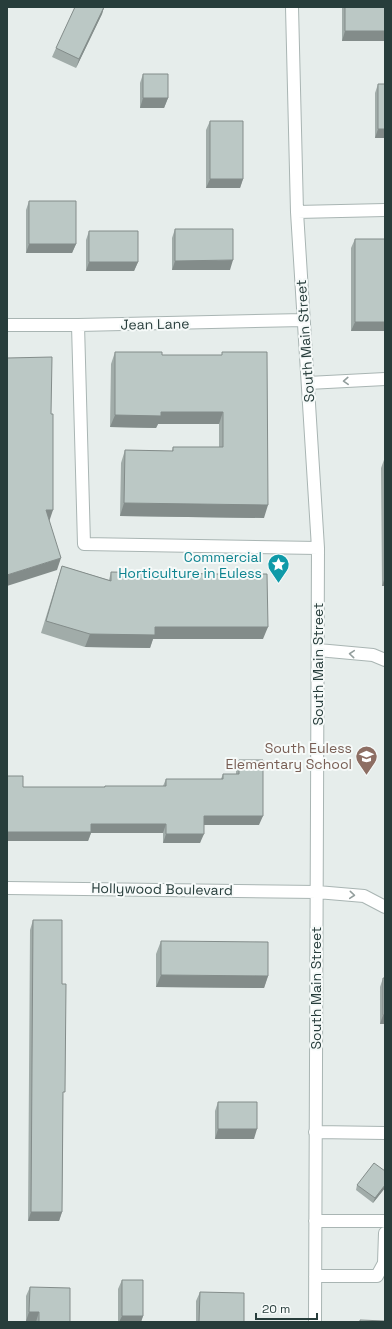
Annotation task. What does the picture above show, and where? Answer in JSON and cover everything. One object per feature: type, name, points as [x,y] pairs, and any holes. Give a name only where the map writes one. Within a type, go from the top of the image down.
[{"type":"street","name":"South Main Street","points":[[292,7],[297,212],[318,548],[315,1322]]},
{"type":"street","points":[[297,212],[385,210]]},
{"type":"street","name":"Jean Lane","points":[[7,325],[304,320]]},
{"type":"street","points":[[78,325],[84,544],[318,548]]},
{"type":"street","points":[[308,383],[385,379]]},
{"type":"street","points":[[318,650],[373,656],[385,660]]},
{"type":"street","name":"Hollywood Boulevard","points":[[7,888],[317,892],[364,896],[385,907]]},
{"type":"street","points":[[315,1132],[385,1133]]},
{"type":"street","points":[[315,1221],[385,1221]]},
{"type":"street","points":[[315,1276],[376,1276],[384,1263],[385,1233]]},
{"type":"building","points":[[75,7],[104,7],[79,59],[56,48]]},
{"type":"building","points":[[345,7],[385,7],[385,31],[345,31]]},
{"type":"building","points":[[143,74],[168,74],[168,98],[143,98]]},
{"type":"building","points":[[378,84],[385,84],[385,129],[378,129]]},
{"type":"building","points":[[210,121],[243,121],[243,179],[210,179]]},
{"type":"building","points":[[29,201],[76,201],[76,244],[29,244]]},
{"type":"building","points":[[175,229],[233,229],[233,260],[175,261]]},
{"type":"building","points":[[89,231],[138,231],[138,262],[89,262]]},
{"type":"building","points":[[355,239],[385,239],[385,322],[355,322]]},
{"type":"building","points":[[115,352],[162,352],[162,355],[222,355],[222,352],[267,352],[268,505],[124,503],[125,450],[173,451],[173,447],[223,447],[223,412],[161,412],[161,416],[115,415]]},
{"type":"building","points":[[52,357],[51,414],[53,414],[53,510],[46,510],[61,558],[7,575],[7,358]]},
{"type":"building","points":[[62,566],[111,581],[111,572],[267,574],[268,627],[155,627],[155,635],[90,634],[46,621]]},
{"type":"building","points":[[239,760],[263,760],[263,816],[204,816],[204,834],[166,834],[166,824],[91,824],[91,832],[7,832],[7,776],[23,776],[23,787],[166,786],[166,779],[223,779],[223,774],[239,774]]},
{"type":"building","points":[[33,920],[62,920],[62,984],[66,984],[62,1212],[31,1212]]},
{"type":"building","points":[[161,941],[268,942],[268,976],[161,975]]},
{"type":"building","points":[[383,978],[385,978],[385,1015],[383,1015]]},
{"type":"building","points":[[218,1102],[257,1102],[257,1129],[218,1129]]},
{"type":"building","points":[[374,1163],[385,1171],[385,1185],[375,1198],[357,1185]]},
{"type":"building","points":[[122,1280],[143,1280],[143,1316],[122,1316]]},
{"type":"building","points":[[30,1287],[70,1288],[70,1322],[39,1322],[39,1312],[29,1312]]},
{"type":"building","points":[[200,1292],[244,1293],[244,1322],[199,1322]]},
{"type":"building","points":[[360,1320],[385,1321],[385,1322],[360,1322]]},
{"type":"place","name":"Commercial Horticulture in Euless","points":[[278,584]]},
{"type":"place","name":"South Euless Elementary School","points":[[367,776]]}]
